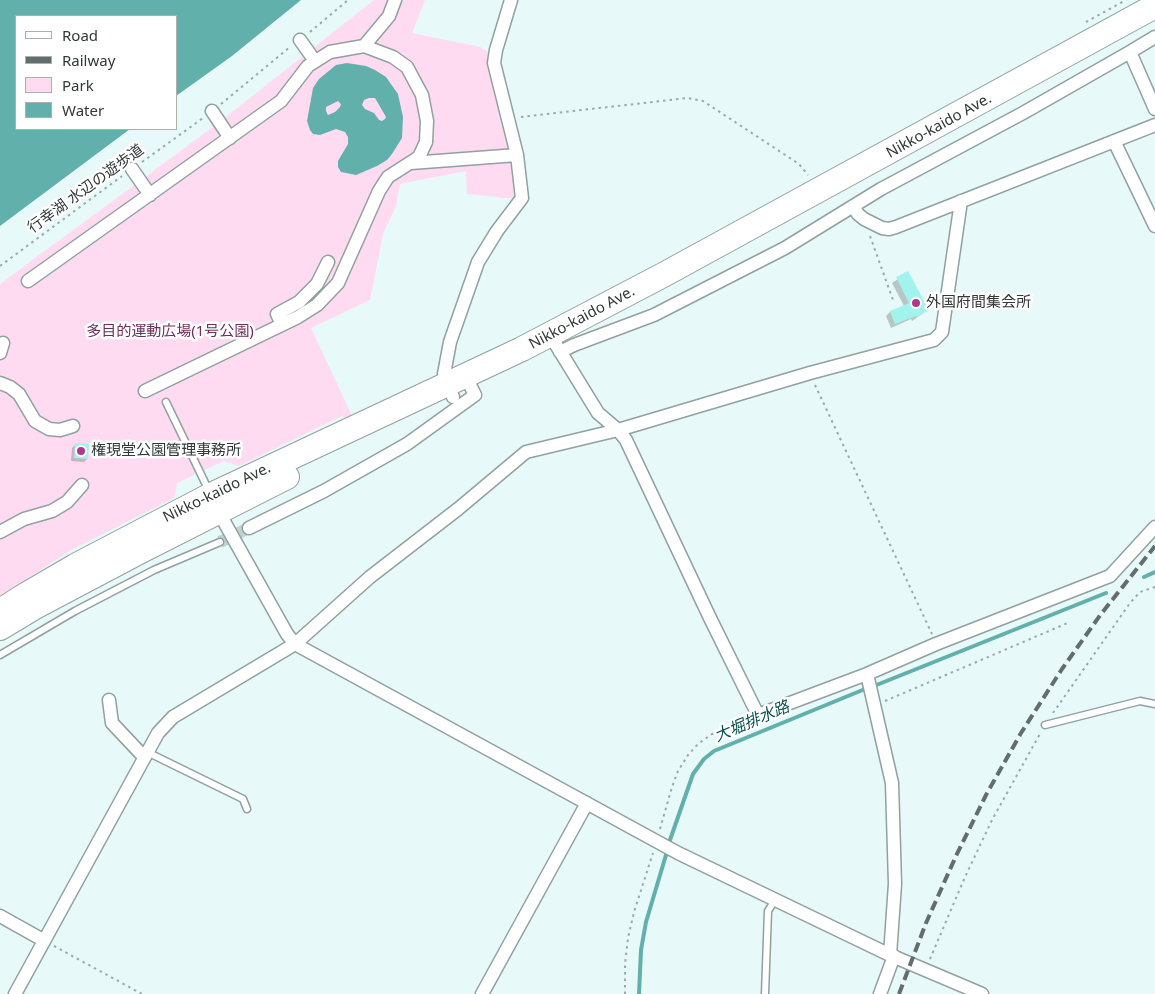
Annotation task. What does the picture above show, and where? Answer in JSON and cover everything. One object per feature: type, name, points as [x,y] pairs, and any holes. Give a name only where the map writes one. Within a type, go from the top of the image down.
[{"type":"highway","name":"Nikko-kaido Ave.","points":[[457,390],[522,349],[665,274],[1155,6]]},
{"type":"highway","name":"Nikko-kaido Ave.","points":[[0,611],[75,566],[457,390],[557,348],[1155,23]]},
{"type":"highway","name":"Nikko-kaido Ave.","points":[[0,628],[215,503]]},
{"type":"street","points":[[364,46],[389,16],[395,0]]},
{"type":"street","points":[[249,528],[324,491],[407,444],[475,394],[457,390],[444,374],[450,342],[478,262],[497,231],[522,198],[517,155],[494,63],[511,0]]},
{"type":"street","points":[[1155,37],[1024,113],[882,189],[784,248],[654,315],[574,345],[557,348],[598,413],[618,430],[629,448],[758,715],[867,674],[936,644],[1110,576],[1155,527]]},
{"type":"street","points":[[300,40],[315,62]]},
{"type":"street","points":[[28,281],[281,100],[308,66],[330,52],[364,46],[393,57],[407,67],[422,95],[427,121],[426,142],[419,157],[388,177],[378,191],[338,283],[317,305],[145,391]]},
{"type":"street","points":[[1130,52],[1155,109]]},
{"type":"street","points":[[212,111],[230,138]]},
{"type":"street","points":[[853,206],[864,219],[882,228],[889,229],[1155,126]]},
{"type":"street","points":[[1114,141],[1155,226]]},
{"type":"street","points":[[411,163],[517,155]]},
{"type":"street","points":[[132,169],[150,195]]},
{"type":"street","points":[[15,994],[158,733],[173,717],[295,644],[370,576],[458,509],[526,452],[618,430],[810,373],[934,340],[942,332],[962,201]]},
{"type":"street","points":[[282,324],[277,314],[299,302],[317,284],[328,262]]},
{"type":"street","points":[[0,383],[10,387],[19,394],[35,421],[49,429],[60,430],[73,426]]},
{"type":"street","points":[[0,532],[24,519],[52,511],[67,502],[82,485]]},
{"type":"street","points":[[215,503],[287,634],[295,644],[662,845],[892,956],[982,994]]},
{"type":"street","points":[[867,674],[892,783],[895,884],[892,956],[880,994]]},
{"type":"street","points":[[109,700],[112,722],[146,755]]},
{"type":"street","points":[[482,994],[588,803]]},
{"type":"street","points":[[0,916],[43,940]]},
{"type":"lane","points":[[166,402],[215,503]]},
{"type":"lane","points":[[0,656],[75,611],[154,570],[220,542]]},
{"type":"lane","points":[[1045,725],[1140,702],[1155,704]]},
{"type":"lane","points":[[146,755],[243,799],[247,809]]},
{"type":"lane","points":[[765,994],[768,911],[775,900]]},
{"type":"path","name":"行幸湖 水辺の遊歩道","points":[[0,266],[212,111],[348,0]]},
{"type":"path","points":[[509,119],[688,98],[703,101],[711,106],[799,164],[808,175]]},
{"type":"path","points":[[864,219],[893,300]]},
{"type":"path","points":[[810,373],[936,644]]},
{"type":"path","points":[[926,970],[961,884],[988,828],[1015,776],[1045,725],[1130,603],[1140,592],[1155,587]]},
{"type":"path","points":[[873,706],[1070,622]]},
{"type":"path","points":[[43,940],[142,994]]},
{"type":"green space","name":"多目的運動広場(1号公園)","points":[[374,0],[425,0],[412,33],[480,47],[488,52],[512,150],[518,194],[516,199],[467,194],[466,171],[400,184],[396,206],[383,234],[370,300],[311,328],[352,416],[347,420],[342,416],[239,466],[224,461],[177,483],[174,498],[73,549],[0,596],[0,284],[217,124]]},
{"type":"water","points":[[0,0],[301,0],[232,56],[178,95],[178,15],[15,15],[15,130],[129,130],[0,226]]},
{"type":"water","points":[[347,63],[366,66],[386,77],[398,94],[403,117],[402,138],[392,154],[387,160],[377,166],[356,175],[341,172],[338,167],[338,161],[348,144],[348,137],[345,132],[336,129],[320,135],[313,134],[307,121],[313,88],[319,79],[336,65]],"holes":[[[375,98],[386,117],[382,121],[362,105],[364,100]],[[338,101],[341,104],[340,107],[328,115],[326,107]]]},
{"type":"building","points":[[908,271],[929,310],[917,317],[895,324],[890,311],[909,303],[896,277]]},
{"type":"building","name":"権現堂公園管理事務所","points":[[75,443],[89,444],[88,459],[74,458]]},
{"type":"waterway","name":"大堀排水路","points":[[1144,577],[1155,572]]},
{"type":"waterway","name":"大堀排水路","points":[[874,686],[1106,593]]},
{"type":"waterway","name":"大堀排水路","points":[[670,840],[693,774],[704,759],[714,751],[865,689]]},
{"type":"waterway","name":"大堀排水路","points":[[639,994],[641,950],[646,922],[666,855]]},
{"type":"tunnel","points":[[220,542],[249,528]]},
{"type":"railway","points":[[899,994],[926,923],[956,856],[986,795],[1021,733],[1062,669],[1101,614],[1155,546]]},
{"type":"place","name":"外国府間集会所","points":[[916,303]]},
{"type":"place","name":"権現堂公園管理事務所","points":[[81,451]]}]
